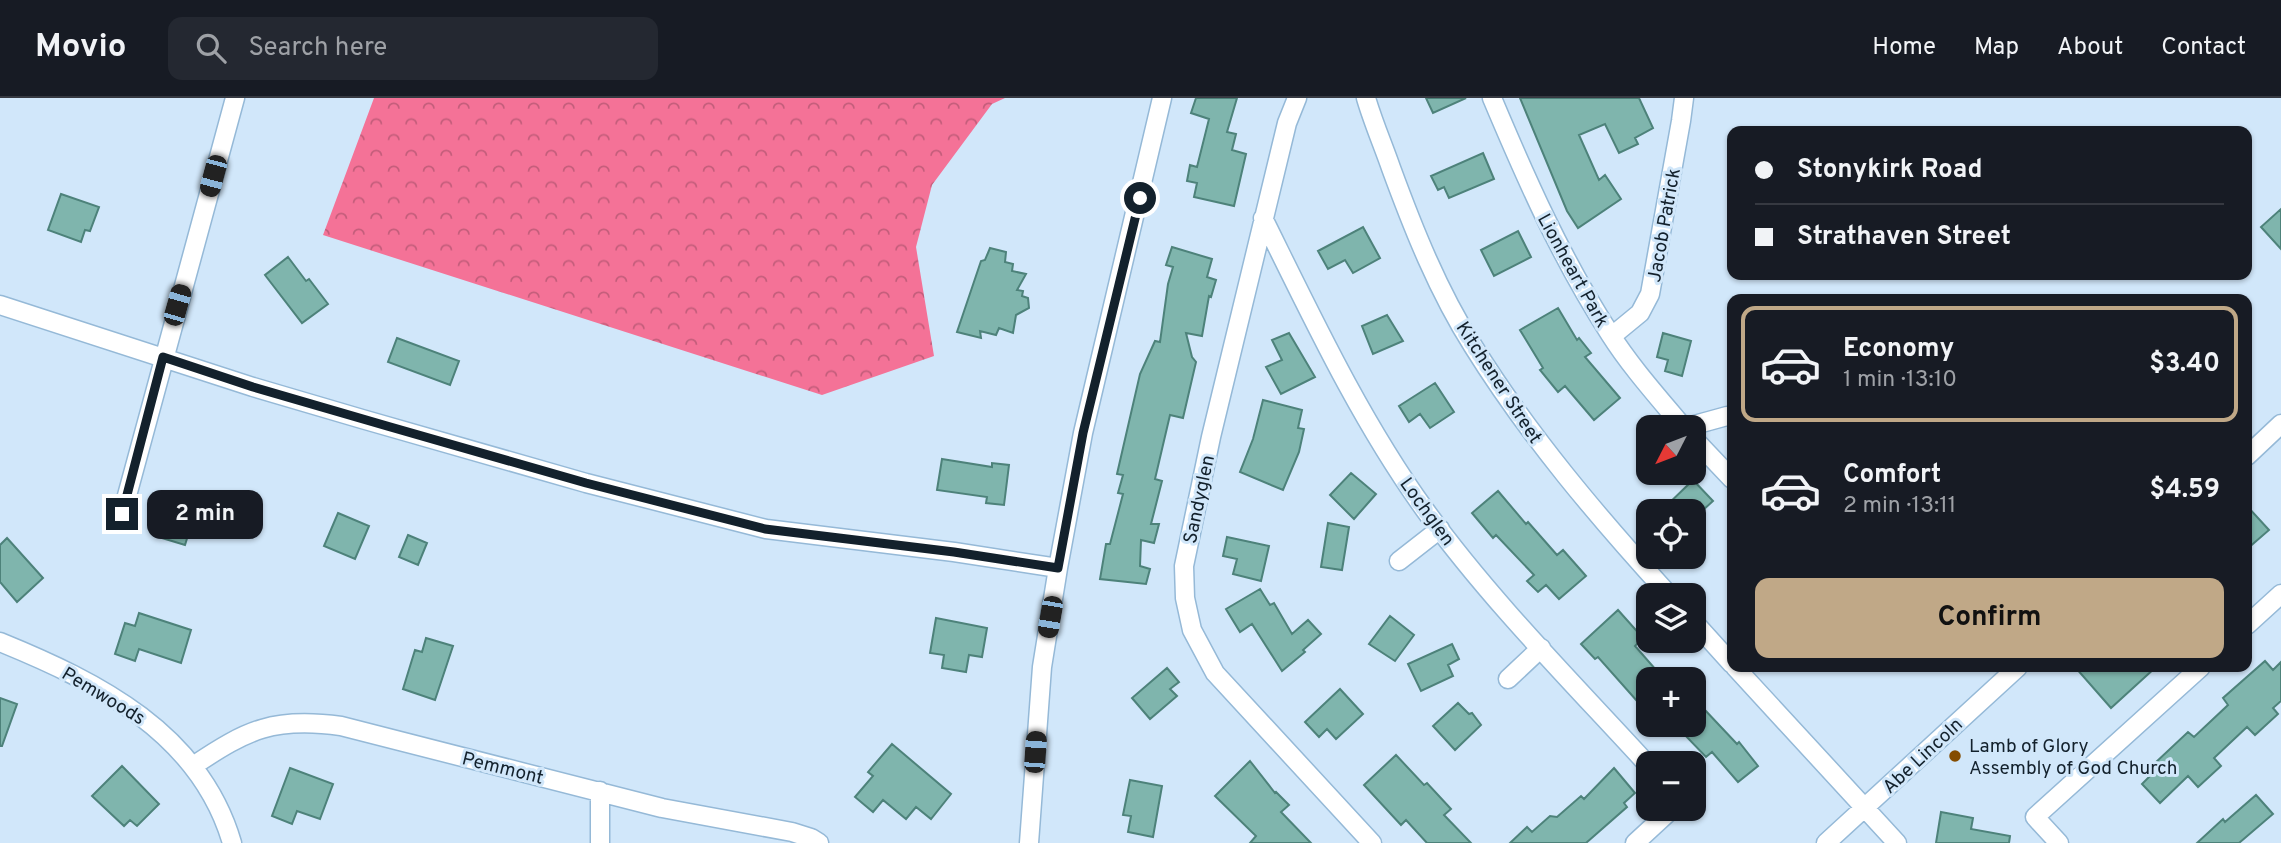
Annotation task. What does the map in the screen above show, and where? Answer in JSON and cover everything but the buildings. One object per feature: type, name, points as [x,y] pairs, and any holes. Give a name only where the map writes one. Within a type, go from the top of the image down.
[{"type":"street","points":[[122,514],[235,98]]},
{"type":"street","points":[[1029,843],[1042,667],[1058,568],[1083,433],[1163,98]]},
{"type":"street","name":"Sandyglen","points":[[1297,98],[1287,123],[1211,437],[1184,566],[1185,598],[1192,630],[1216,673],[1372,843]]},
{"type":"street","name":"Kitchener Street","points":[[1366,98],[1420,242],[1472,345],[1570,482],[1658,583]]},
{"type":"street","name":"Lionheart Park","points":[[1492,98],[1542,214],[1576,278],[1612,336],[1675,415]]},
{"type":"street","name":"Jacob Patrick","points":[[1612,336],[1640,313],[1650,294],[1684,98]]},
{"type":"street","name":"Lochglen","points":[[1263,218],[1366,418],[1424,509],[1468,565],[1636,752]]},
{"type":"street","points":[[0,305],[253,387],[375,423],[586,483],[765,529],[954,552],[1058,568]]},
{"type":"street","name":"Lionheart Park","points":[[1706,422],[1727,416]]},
{"type":"street","points":[[2252,452],[2280,427]]},
{"type":"street","points":[[1706,452],[1727,474]]},
{"type":"street","points":[[1399,561],[1440,529]]},
{"type":"street","points":[[2252,620],[2281,594]]},
{"type":"street","points":[[1706,635],[1727,657]]},
{"type":"street","name":"Pemwoods","points":[[0,642],[78,677],[118,699],[146,719],[193,766],[219,810],[232,843]]},
{"type":"street","points":[[1508,679],[1541,648]]},
{"type":"street","points":[[1740,672],[1897,843]]},
{"type":"street","name":"Abe Lincoln","points":[[1826,843],[2013,672]]},
{"type":"street","points":[[2059,843],[2035,817],[2195,672]]},
{"type":"street","name":"Pemmont","points":[[193,766],[232,739],[257,729],[310,722],[341,726],[663,808],[792,832],[820,843]]},
{"type":"street","points":[[600,791],[600,843]]},
{"type":"street","points":[[1635,843],[1659,821]]},
{"type":"green space","points":[[374,98],[1005,98],[992,104],[932,185],[916,247],[934,356],[822,395],[323,235]]},
{"type":"place","name":"Lamb of Glory Assembly of God Church","points":[[1955,756]]},
{"type":"route","points":[[122,514],[163,357],[253,387],[586,483],[765,529],[954,552],[1058,568],[1083,433],[1140,198]]}]
